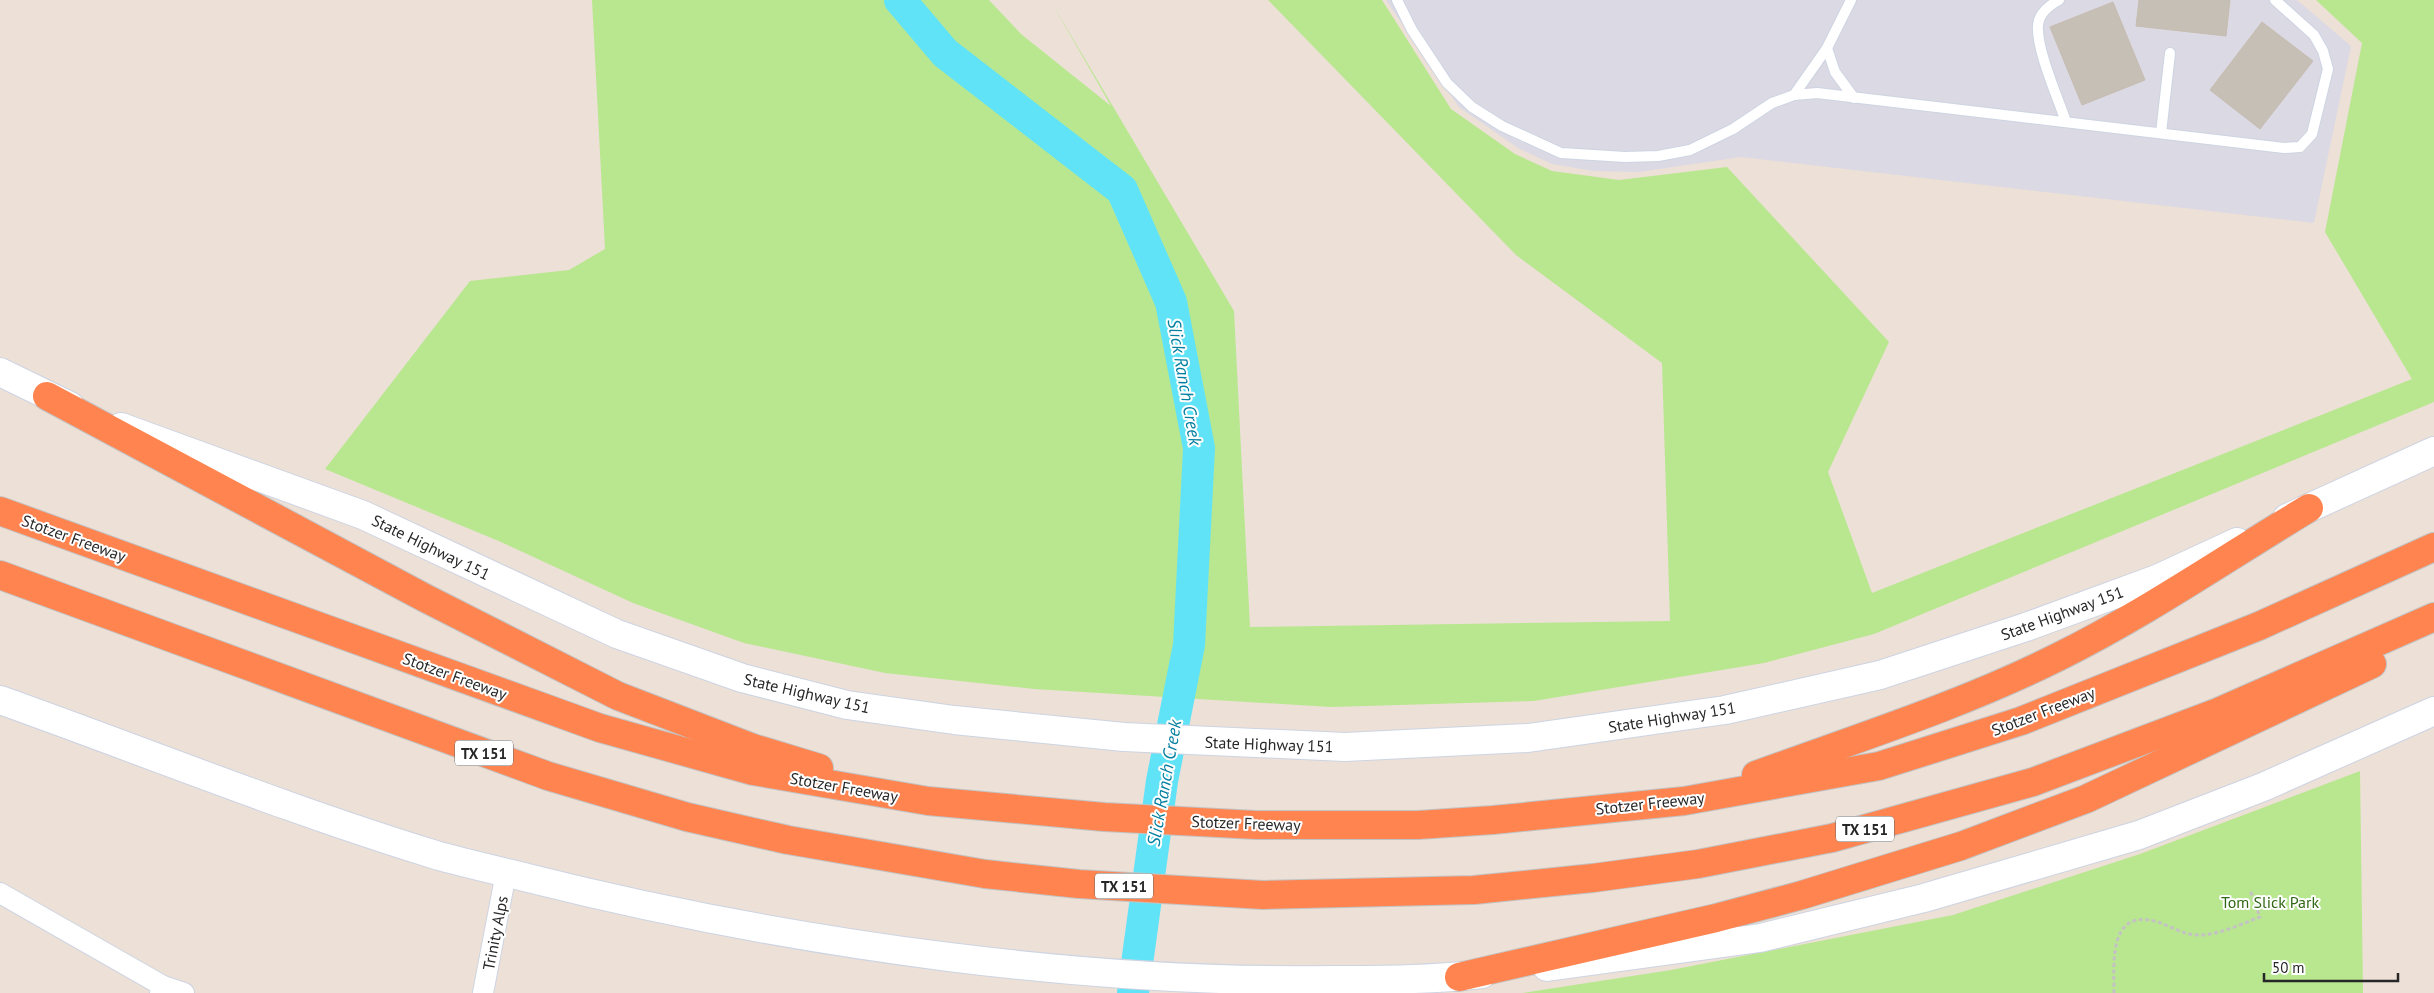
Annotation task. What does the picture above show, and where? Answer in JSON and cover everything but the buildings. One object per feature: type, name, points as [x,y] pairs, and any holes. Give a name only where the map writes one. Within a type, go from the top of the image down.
[{"type":"highway","points":[[47,396],[425,598],[618,696],[753,748],[928,802]]},
{"type":"highway","points":[[1684,801],[1950,705],[2059,657],[2115,626],[2309,508]]},
{"type":"highway","name":"Stotzer Freeway","points":[[0,510],[600,728],[753,771],[928,802],[1104,817],[1256,825],[1456,823],[1684,801],[1879,766],[2021,721],[2259,626],[2434,547]]},
{"type":"highway","name":"TX 151","points":[[0,575],[548,776],[687,817],[788,840],[985,874],[1079,884],[1262,895],[1474,890],[1698,864],[1832,838],[2033,782],[2218,712],[2434,616]]},
{"type":"highway","points":[[1459,977],[1716,918],[1802,895],[1961,846],[2116,786],[2434,633]]},
{"type":"main road","name":"State Highway 151","points":[[0,372],[47,396],[106,422],[363,515],[617,634],[724,672],[847,705],[954,720],[1124,737],[1345,747],[1528,738],[1725,710],[1880,675],[2026,627],[2157,579],[2434,451]]},
{"type":"main road","points":[[0,700],[298,808],[440,856],[643,906],[854,945],[1014,965],[1144,978],[1262,981],[1438,979],[1590,962],[1760,938],[1924,898],[2139,835],[2263,787],[2434,711]]},
{"type":"street","name":"Trinity Alps","points":[[484,993],[506,872]]},
{"type":"street","points":[[0,893],[162,990],[184,993]]},
{"type":"lane","points":[[1397,0],[1412,30],[1447,82],[1472,107],[1502,126],[1561,153],[1625,158],[1658,156],[1690,150],[1733,129],[1772,103],[1794,95],[1817,93],[2284,148],[2300,147],[2312,134],[2328,69],[2323,51],[2314,35],[2275,0]]},
{"type":"lane","points":[[1794,95],[1826,48],[1851,0]]},
{"type":"lane","points":[[2059,0],[2048,6],[2038,24],[2039,42],[2066,122]]},
{"type":"lane","points":[[1826,48],[1835,72],[1854,98]]},
{"type":"lane","points":[[2161,133],[2170,53]]},
{"type":"path","points":[[2114,993],[2115,941],[2127,925],[2144,920],[2156,922],[2189,934],[2215,934],[2260,917],[2250,890]]},
{"type":"shaded area","points":[[1386,0],[2297,0],[2351,46],[2314,223],[1741,157],[1639,172],[1594,171],[1552,164],[1518,148],[1459,107]]},
{"type":"green space","points":[[592,0],[989,0],[1021,34],[1111,106],[1050,0],[1234,311],[1250,627],[1670,621],[1662,363],[1516,255],[1268,0],[1382,0],[1451,109],[1515,154],[1552,171],[1619,180],[1727,167],[1889,342],[1828,472],[1872,593],[2412,379],[2325,232],[2362,43],[2316,0],[2434,0],[2434,402],[1874,634],[1764,663],[1534,701],[1331,707],[1034,689],[885,673],[744,643],[633,603],[501,542],[325,469],[470,281],[569,270],[605,249]]},
{"type":"green space","name":"Tom Slick Park","points":[[2360,771],[2363,993],[1522,993],[1671,970],[1953,915],[2140,854]]},
{"type":"waterway","name":"Slick Ranch Creek","points":[[900,0],[945,53],[1122,190],[1171,302],[1199,448],[1189,645],[1162,781],[1133,993]]}]
